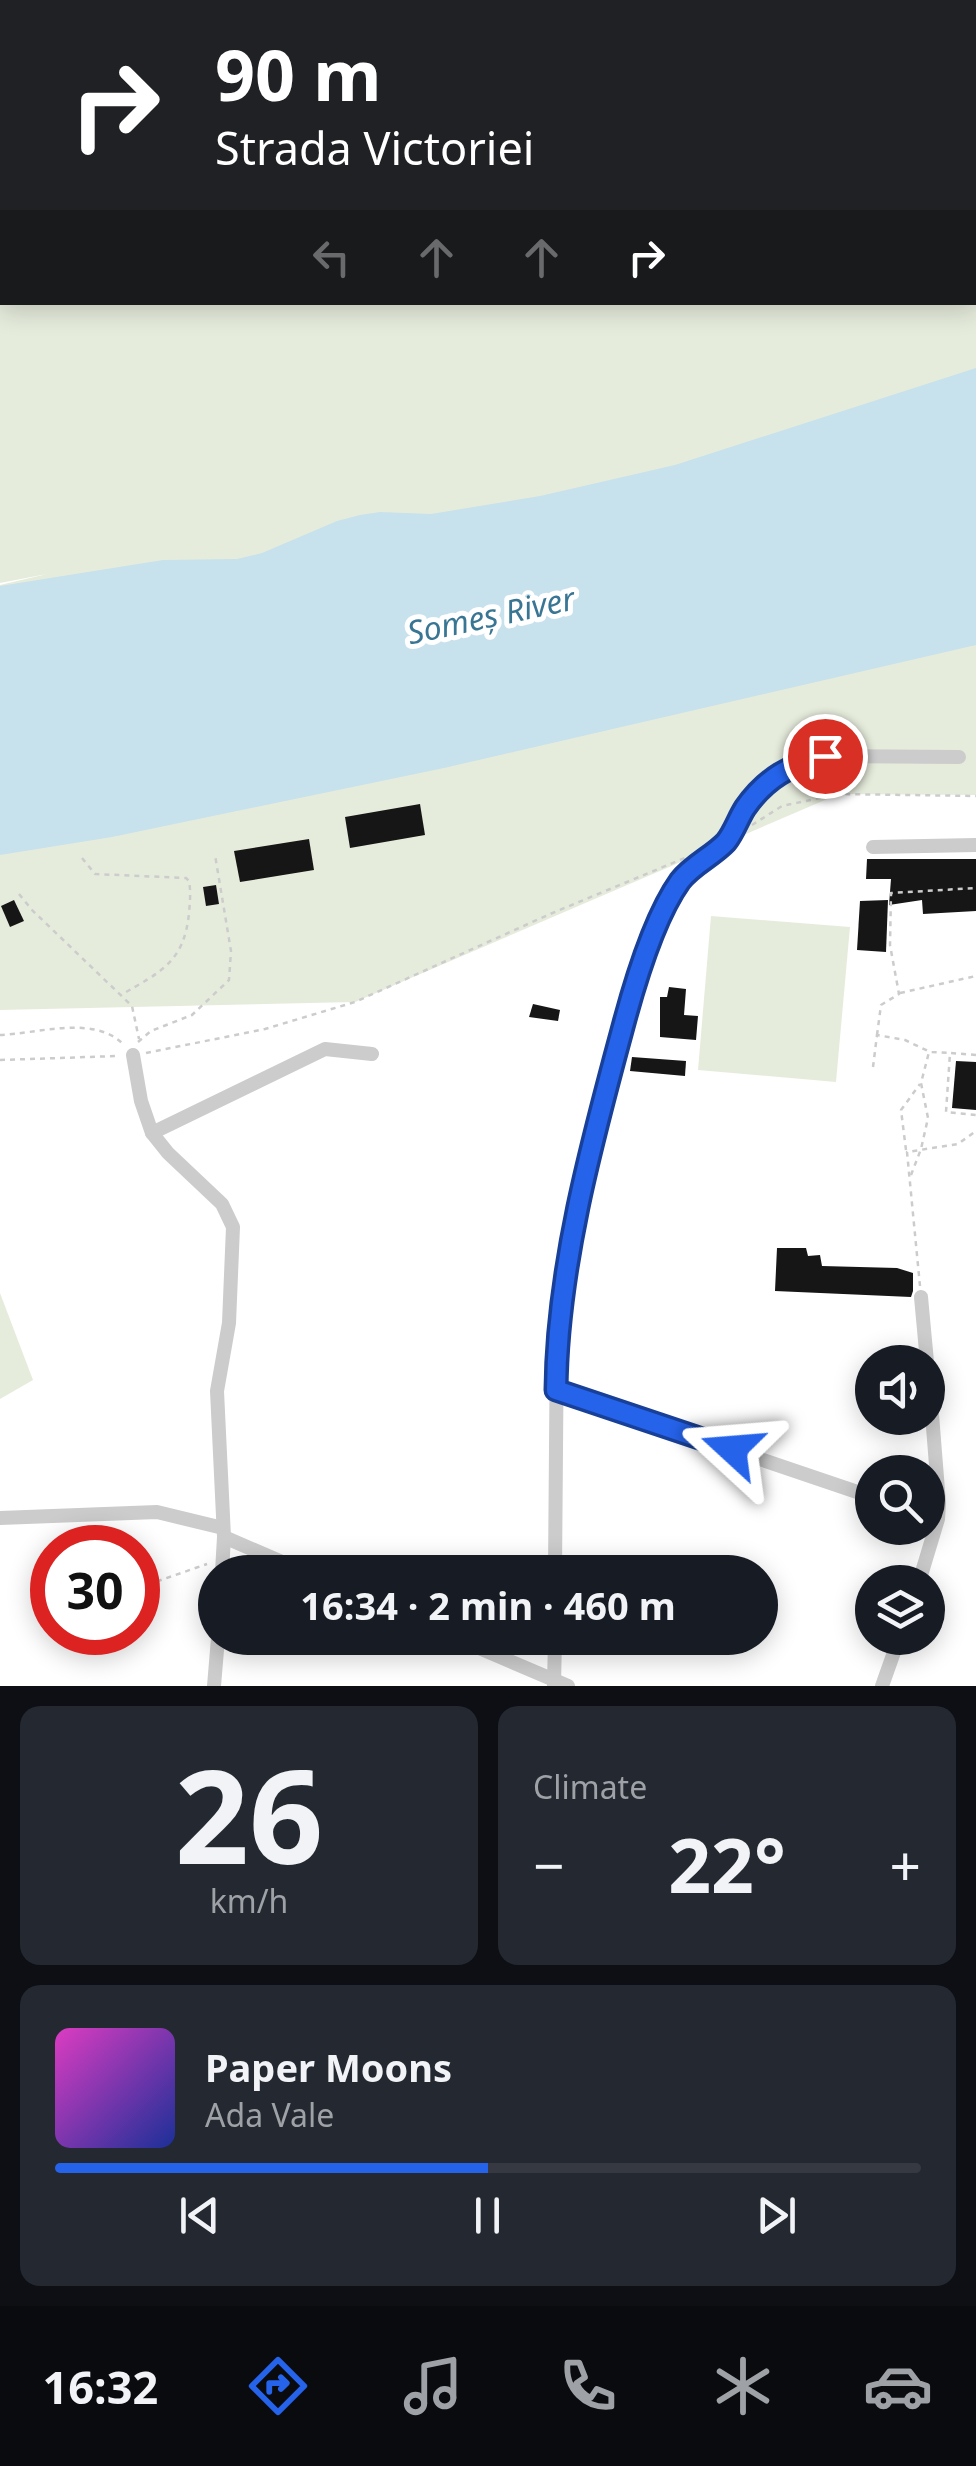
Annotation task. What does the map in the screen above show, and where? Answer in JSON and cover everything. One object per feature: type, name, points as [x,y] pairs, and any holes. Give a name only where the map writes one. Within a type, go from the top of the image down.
[{"type":"street","points":[[556,1555],[557,1326],[606,1083],[633,984],[680,882],[727,840],[745,808],[767,781],[792,764],[825,756],[958,758]]},
{"type":"street","points":[[873,846],[976,845]]},
{"type":"street","points":[[152,1133],[324,1049],[372,1054]]},
{"type":"street","points":[[133,1055],[141,1102],[152,1133],[168,1154],[222,1204],[233,1227],[228,1322],[217,1392],[222,1555]]},
{"type":"street","points":[[921,1297],[925,1345]]},
{"type":"street","points":[[556,1390],[855,1491]]},
{"type":"street","points":[[0,1518],[156,1512],[223,1532],[270,1555]]},
{"type":"street","points":[[214,1686],[217,1655]]},
{"type":"street","points":[[494,1655],[559,1684],[556,1655]]},
{"type":"street","points":[[882,1686],[894,1655]]},
{"type":"path","points":[[727,840],[782,806],[839,794],[976,796]]},
{"type":"path","points":[[133,1055],[139,1040],[192,1016],[230,980],[231,951],[215,854]]},
{"type":"path","points":[[0,1060],[133,1055],[265,1030],[355,1002],[692,855]]},
{"type":"path","points":[[82,858],[96,874],[190,881],[188,922],[182,947],[173,962],[121,995]]},
{"type":"path","points":[[899,994],[890,945],[891,894],[976,888]]},
{"type":"path","points":[[19,894],[132,1006],[139,1040]]},
{"type":"path","points":[[872,1067],[881,1005],[899,994],[976,976]]},
{"type":"path","points":[[0,1035],[66,1027],[90,1030],[117,1038],[133,1055]]},
{"type":"path","points":[[877,1035],[905,1040],[930,1052],[976,1055]]},
{"type":"path","points":[[921,1297],[901,1110],[921,1083],[930,1052]]},
{"type":"path","points":[[950,1054],[946,1112],[976,1116]]},
{"type":"path","points":[[910,1177],[928,1118],[921,1083]]},
{"type":"path","points":[[908,1101],[924,1101]]},
{"type":"path","points":[[907,1152],[958,1144],[976,1131]]},
{"type":"path","points":[[160,1582],[198,1572]]},
{"type":"green space","points":[[0,305],[976,305],[976,795],[839,794],[355,1002],[0,1010],[0,585],[47,574],[0,583]]},
{"type":"green space","points":[[711,916],[850,927],[836,1082],[698,1070]]},
{"type":"green space","points":[[0,1293],[33,1380],[0,1399]]},
{"type":"water","name":"Someș River","points":[[976,368],[976,645],[444,768],[112,837],[0,855],[0,586],[163,560],[237,559],[360,515],[431,514],[540,496],[675,465]]},
{"type":"building","points":[[420,804],[425,835],[350,848],[345,817]]},
{"type":"building","points":[[309,839],[314,870],[240,882],[234,851]]},
{"type":"building","points":[[867,859],[976,859],[976,911],[923,914],[922,900],[889,905],[891,879],[866,879]]},
{"type":"building","points":[[216,885],[219,904],[206,906],[203,887]]},
{"type":"building","points":[[14,900],[24,921],[10,927],[1,906]]},
{"type":"building","points":[[888,900],[886,952],[857,950],[860,901]]},
{"type":"building","points":[[669,987],[686,989],[684,1015],[698,1016],[696,1040],[660,1037],[660,997],[667,997]]},
{"type":"building","points":[[533,1004],[560,1010],[558,1021],[529,1017]]},
{"type":"building","points":[[632,1057],[686,1061],[685,1076],[630,1071]]},
{"type":"building","points":[[956,1061],[976,1062],[976,1110],[952,1108]]},
{"type":"building","points":[[777,1248],[806,1248],[808,1256],[820,1255],[822,1266],[897,1268],[913,1273],[911,1297],[775,1291]]},
{"type":"route","points":[[732,1449],[556,1390],[557,1326],[606,1083],[633,984],[655,932],[680,882],[727,840],[745,808],[767,781],[792,764],[825,756]]}]
